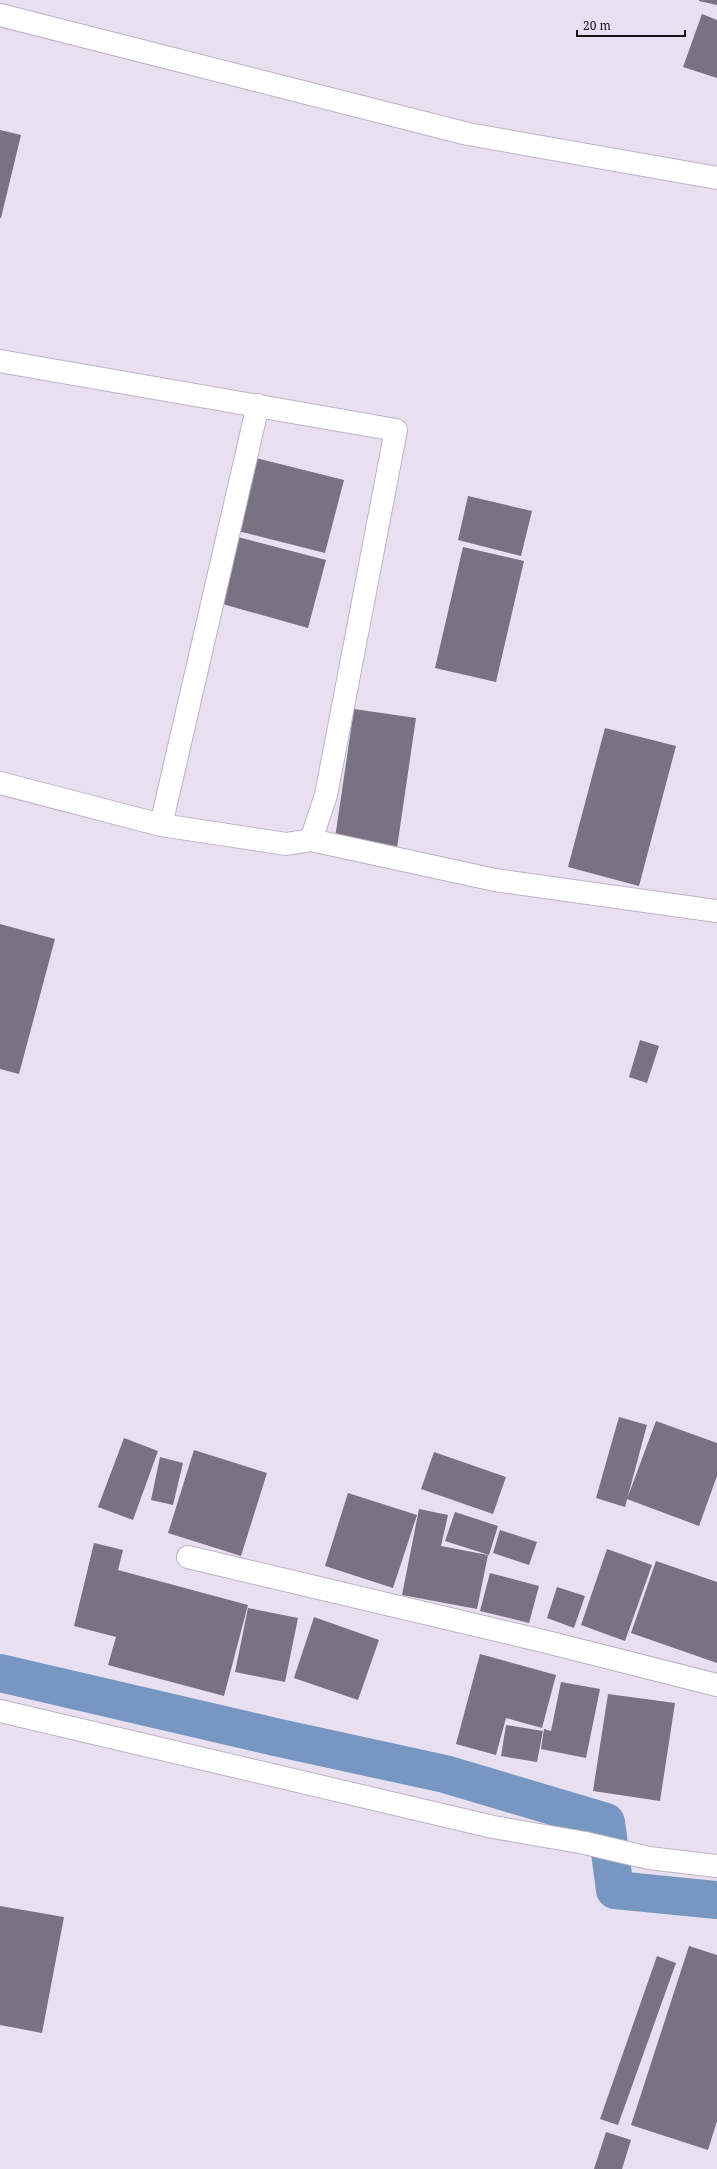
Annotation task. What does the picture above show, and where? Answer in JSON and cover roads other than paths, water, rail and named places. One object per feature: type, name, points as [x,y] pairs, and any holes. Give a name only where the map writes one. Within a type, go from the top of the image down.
[{"type":"street","points":[[0,15],[468,134],[717,178]]},
{"type":"street","points":[[0,361],[396,430],[326,795],[311,840]]},
{"type":"street","points":[[161,825],[258,405]]},
{"type":"street","points":[[0,783],[161,825],[286,844],[311,840],[495,880],[717,911]]},
{"type":"street","points":[[188,1557],[547,1642],[717,1685]]},
{"type":"street","points":[[0,1713],[493,1827],[585,1843],[649,1858],[717,1866]]},
{"type":"waterway","points":[[0,1673],[275,1737],[445,1774],[606,1822],[615,1890],[717,1900]]}]
